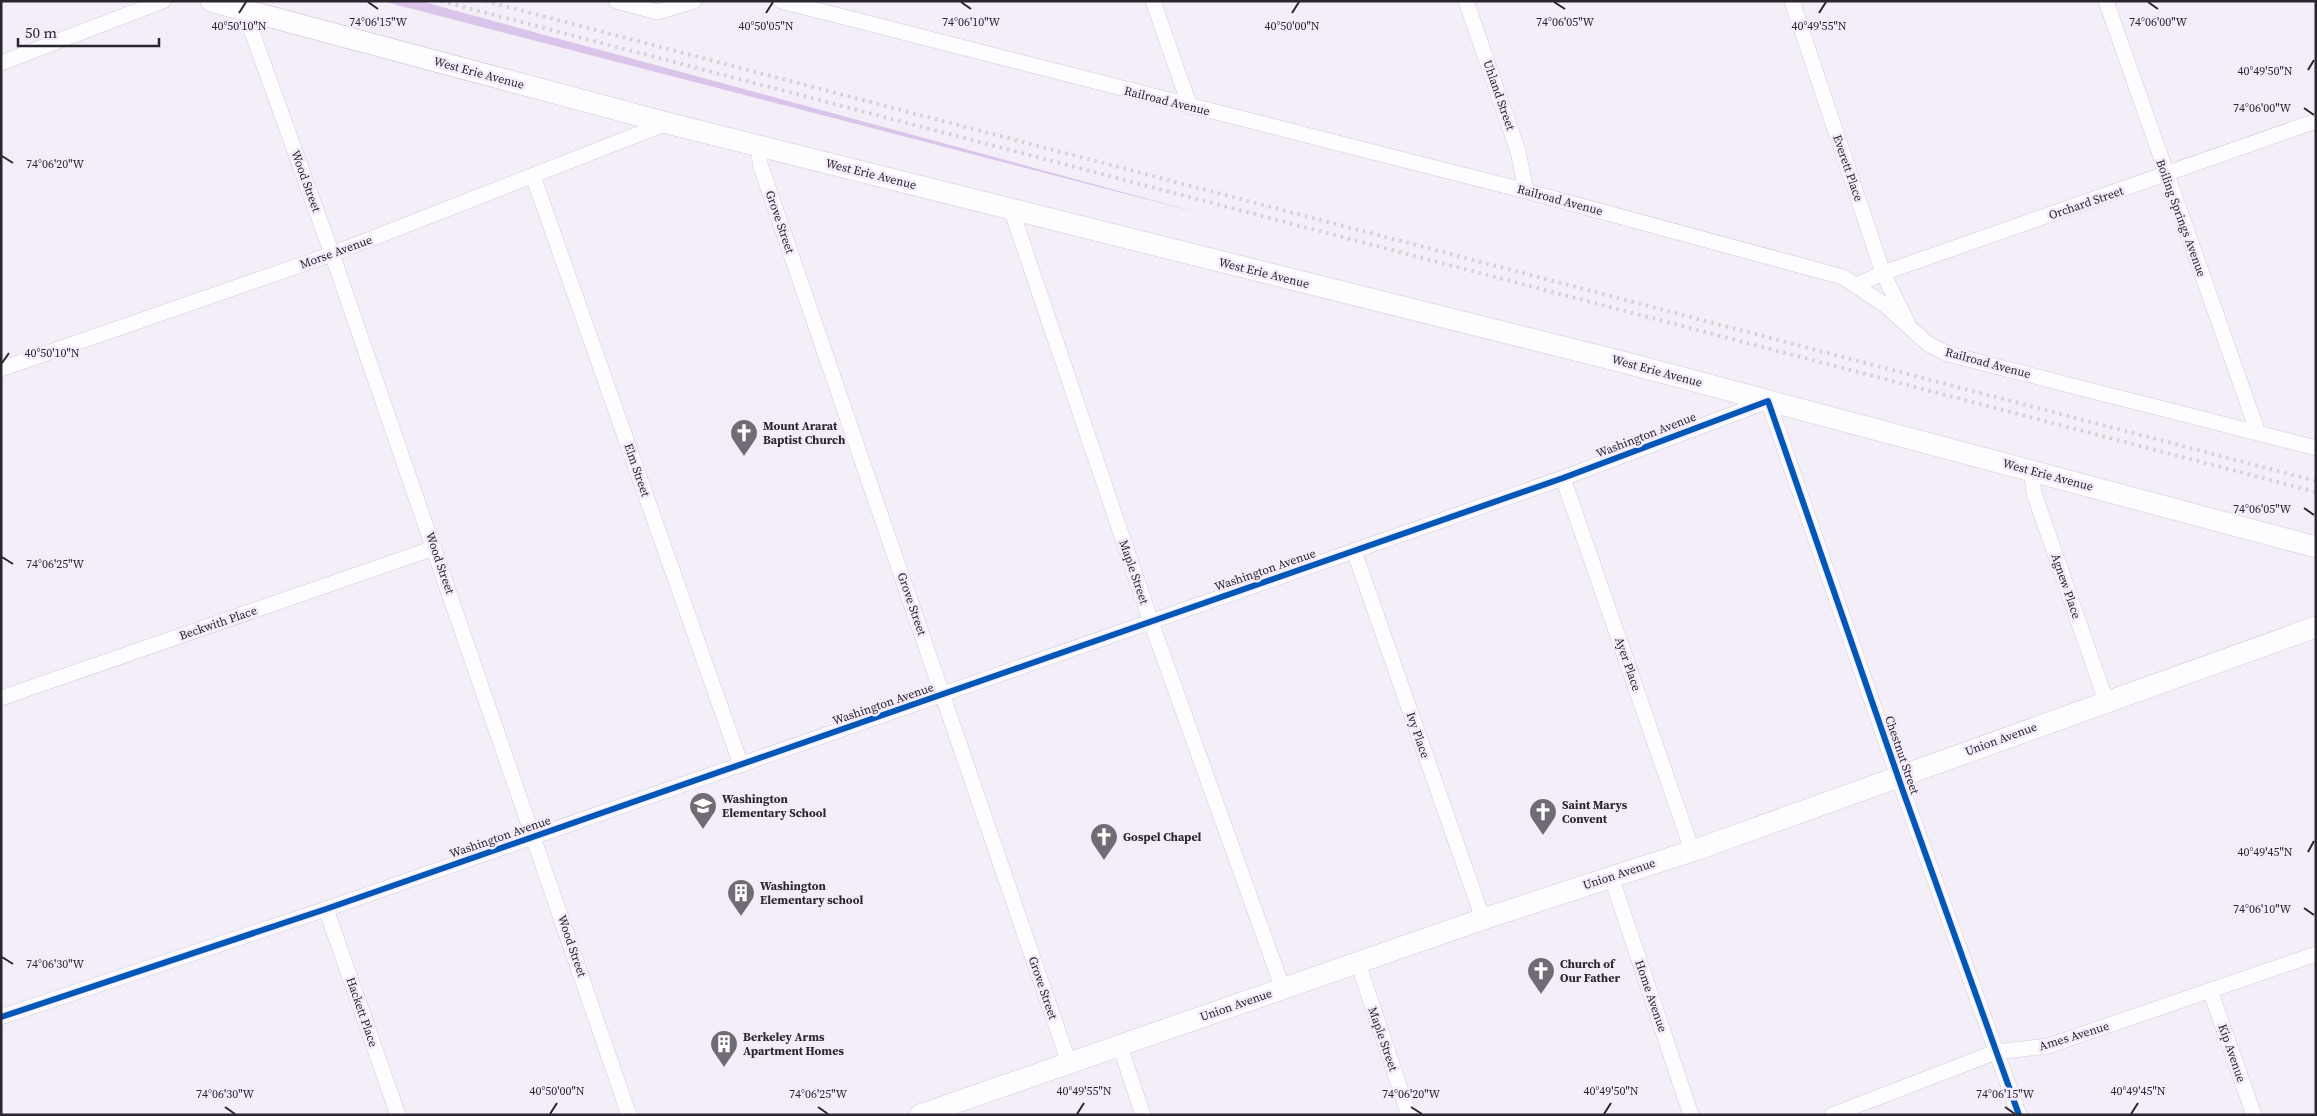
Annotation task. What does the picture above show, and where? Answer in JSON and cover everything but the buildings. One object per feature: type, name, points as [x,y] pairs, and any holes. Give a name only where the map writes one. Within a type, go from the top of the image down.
[{"type":"street","points":[[1,63],[163,1]]},
{"type":"street","name":"West Erie Avenue","points":[[211,1],[249,13],[667,123],[1768,401],[2316,547]]},
{"type":"street","points":[[616,1],[656,12],[694,1]]},
{"type":"street","name":"Railroad Avenue","points":[[781,1],[832,8],[1190,107],[1526,191],[1842,277],[1856,284],[1884,305],[1912,332],[1928,344],[1948,354],[2316,448]]},
{"type":"street","points":[[1153,1],[1190,107]]},
{"type":"street","name":"Uhland Street","points":[[1466,1],[1518,151],[1526,191]]},
{"type":"street","name":"Everett Place","points":[[1792,1],[1883,273],[1912,332]]},
{"type":"street","name":"Boiling Springs Avenue","points":[[2106,1],[2258,433]]},
{"type":"street","name":"Wood Street","points":[[249,13],[252,32],[332,254],[535,837],[629,1115]]},
{"type":"street","name":"Orchard Street","points":[[1856,284],[2316,121]]},
{"type":"street","name":"Morse Avenue","points":[[1,369],[332,254],[667,123]]},
{"type":"street","name":"Grove Street","points":[[759,146],[760,164],[1069,1063]]},
{"type":"street","name":"Elm Street","points":[[533,176],[741,765]]},
{"type":"street","name":"Maple Street","points":[[1011,209],[1151,622],[1283,989]]},
{"type":"street","name":"Washington Avenue","points":[[1,1018],[326,909],[1151,622],[1563,478],[1768,401]]},
{"type":"street","name":"Chestnut Street","points":[[1768,401],[1898,777],[2019,1115]]},
{"type":"street","name":"Agnew Place","points":[[2031,470],[2034,492],[2106,701]]},
{"type":"street","name":"Ayer Place","points":[[1563,478],[1692,850]]},
{"type":"street","name":"Beckwith Place","points":[[1,698],[434,548]]},
{"type":"street","name":"Ivy Place","points":[[1354,551],[1483,919]]},
{"type":"street","name":"Union Avenue","points":[[920,1115],[1483,919],[1692,850],[2316,627]]},
{"type":"street","name":"Home Avenue","points":[[1611,876],[1691,1115]]},
{"type":"street","name":"Hackett Place","points":[[326,909],[398,1115]]},
{"type":"street","name":"Ames Avenue","points":[[1832,1115],[1996,1052],[2048,1046],[2316,954]]},
{"type":"street","name":"Maple Street","points":[[1358,963],[1409,1115]]},
{"type":"street","name":"Kip Avenue","points":[[2210,990],[2254,1115]]},
{"type":"street","points":[[1120,1046],[1143,1115]]},
{"type":"shaded area","points":[[382,1],[420,1],[1207,215]]},
{"type":"railway","points":[[441,1],[2316,492]]},
{"type":"railway","points":[[485,1],[2316,481]]},
{"type":"cycle path","points":[[1,1017],[326,909],[1563,478],[1768,401],[1904,794],[2019,1115]]},
{"type":"place","name":"Mount Ararat Baptist Church","points":[[744,457]]},
{"type":"place","name":"Washington Elementary School","points":[[703,830]]},
{"type":"place","name":"Saint Marys Convent","points":[[1543,836]]},
{"type":"place","name":"Gospel Chapel","points":[[1104,861]]},
{"type":"place","name":"Washington Elementary school","points":[[741,917]]},
{"type":"place","name":"Church of Our Father","points":[[1541,995]]},
{"type":"place","name":"Berkeley Arms Apartment Homes","points":[[724,1068]]}]
